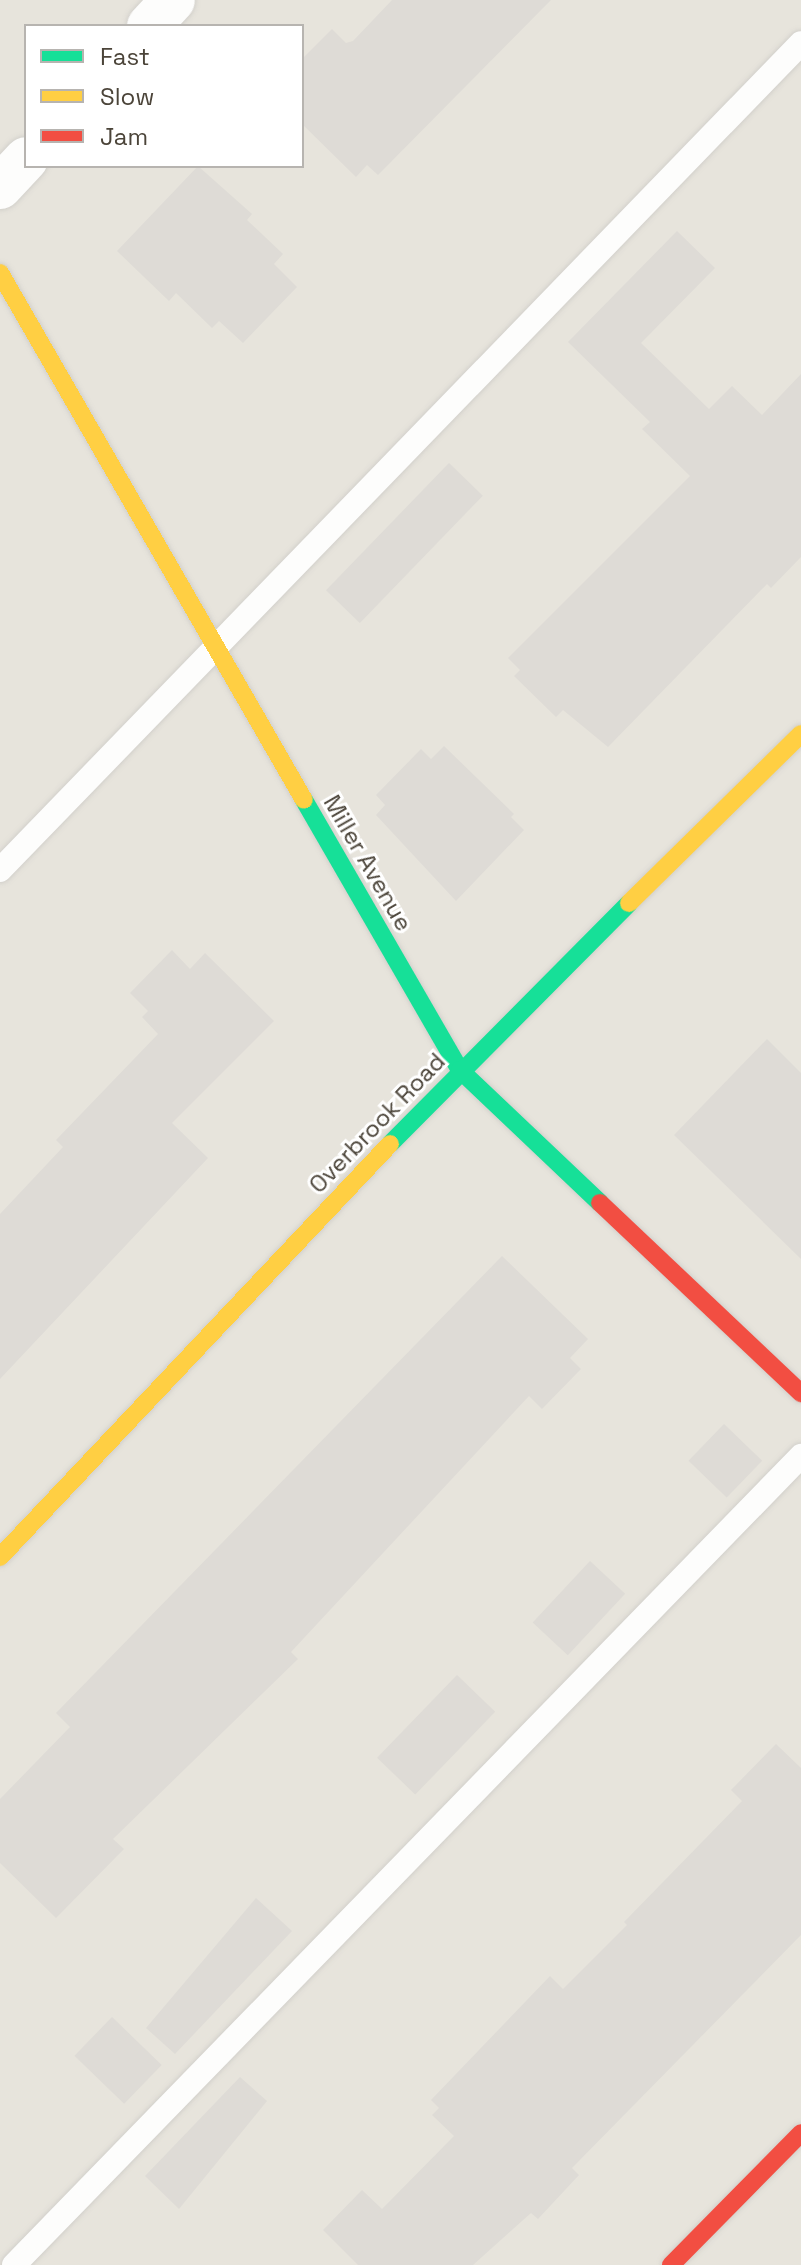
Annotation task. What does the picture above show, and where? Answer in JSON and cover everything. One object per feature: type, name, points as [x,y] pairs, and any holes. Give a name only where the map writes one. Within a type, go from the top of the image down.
[{"type":"street","points":[[151,24],[173,0]]},
{"type":"street","points":[[0,187],[24,161]]},
{"type":"street","name":"Miller Avenue","points":[[0,273],[460,1070],[801,1393]]},
{"type":"street","name":"Overbrook Road","points":[[0,1557],[460,1070],[801,734]]},
{"type":"street","points":[[671,2265],[801,2133]]},
{"type":"lane","points":[[0,870],[801,43]]},
{"type":"lane","points":[[14,2265],[801,1456]]},
{"type":"shaded area","points":[[0,0],[801,0],[801,2265],[0,2265]]},
{"type":"building","points":[[392,0],[551,0],[378,175],[367,165],[356,177],[304,126],[304,57],[332,29],[346,43],[353,41]]},
{"type":"building","points":[[196,168],[200,168],[252,214],[247,220],[283,254],[274,264],[297,287],[243,343],[219,321],[212,328],[176,293],[169,301],[117,251]]},
{"type":"building","points":[[677,231],[715,268],[641,343],[709,409],[732,386],[762,415],[801,374],[801,557],[771,588],[767,584],[608,747],[563,710],[556,717],[514,676],[520,670],[508,658],[690,476],[642,429],[650,422],[568,342]]},
{"type":"building","points":[[449,463],[483,496],[360,623],[326,590]]},
{"type":"building","points":[[444,746],[514,814],[511,817],[524,830],[456,901],[376,815],[385,805],[376,795],[421,749],[431,759]]},
{"type":"building","points":[[172,950],[190,969],[205,953],[274,1021],[172,1123],[208,1158],[0,1379],[0,1214],[63,1147],[56,1140],[158,1034],[142,1017],[148,1011],[130,993]]},
{"type":"building","points":[[767,1039],[801,1073],[801,1259],[674,1135]]},
{"type":"building","points":[[502,1256],[588,1339],[570,1358],[581,1369],[542,1409],[529,1396],[291,1652],[298,1659],[113,1839],[124,1849],[56,1918],[0,1863],[0,1799],[70,1727],[56,1713]]},
{"type":"building","points":[[724,1424],[762,1461],[727,1498],[689,1461]]},
{"type":"building","points":[[590,1561],[625,1594],[568,1655],[533,1622]]},
{"type":"building","points":[[457,1675],[495,1712],[415,1795],[377,1758]]},
{"type":"building","points":[[776,1744],[801,1768],[801,1935],[572,2168],[579,2175],[538,2219],[531,2213],[473,2265],[358,2265],[323,2230],[362,2190],[382,2209],[454,2136],[432,2115],[439,2108],[431,2100],[550,1976],[563,1989],[627,1925],[624,1922],[742,1801],[731,1790]]},
{"type":"building","points":[[256,1898],[292,1931],[175,2054],[146,2028]]},
{"type":"building","points":[[112,2017],[162,2065],[124,2104],[74,2056]]},
{"type":"building","points":[[240,2077],[267,2101],[179,2209],[145,2176]]},
{"type":"traffic: fast","points":[[304,800],[460,1070],[600,1203]]},
{"type":"traffic: fast","points":[[390,1144],[629,903]]},
{"type":"traffic: slow","points":[[0,273],[304,800]]},
{"type":"traffic: slow","points":[[629,903],[801,734]]},
{"type":"traffic: slow","points":[[0,1557],[390,1144]]},
{"type":"traffic: jam","points":[[600,1203],[801,1393]]},
{"type":"traffic: jam","points":[[671,2265],[801,2133]]}]
